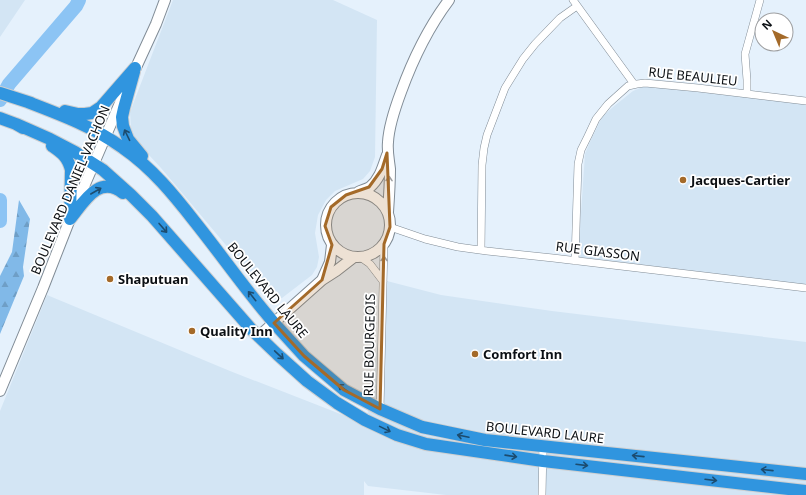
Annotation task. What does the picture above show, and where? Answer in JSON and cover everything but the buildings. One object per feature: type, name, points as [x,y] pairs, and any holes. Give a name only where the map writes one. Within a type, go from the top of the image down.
[{"type":"highway","points":[[0,93],[25,101],[78,114],[92,113],[101,107],[135,68]]},
{"type":"highway","points":[[135,68],[124,108],[122,126],[128,139],[158,178]]},
{"type":"highway","name":"BOULEVARD LAURE","points":[[25,101],[58,113],[106,137],[138,160],[158,178],[182,206],[219,252],[248,292],[304,356],[344,390],[380,410],[422,427],[485,440],[806,474]]},
{"type":"highway","points":[[0,118],[16,124],[40,138],[62,153],[70,163],[70,219]]},
{"type":"highway","name":"BOULEVARD LAURE","points":[[16,124],[50,138],[94,163],[103,170],[123,187],[152,216],[252,330],[307,381],[337,403],[365,420],[397,435],[426,444],[543,460],[806,491]]},
{"type":"highway","points":[[70,219],[92,192],[109,186],[121,191],[152,216]]},
{"type":"street","name":"BOULEVARD DANIEL-VACHON","points":[[0,391],[70,219],[135,68],[156,24],[165,0]]},
{"type":"street","points":[[387,153],[390,168],[388,212],[390,227],[388,236],[378,251],[370,255],[357,257],[346,255],[332,245],[328,236],[326,216],[337,200],[346,194],[370,187],[377,179],[387,153],[391,124],[403,87],[420,47],[449,0]]},
{"type":"street","name":"RUE BEAULIEU","points":[[573,0],[634,84],[645,82],[806,101]]},
{"type":"street","points":[[747,94],[745,54],[760,0]]},
{"type":"street","points":[[481,250],[482,165],[484,148],[505,88],[523,59],[535,44],[560,18],[577,6]]},
{"type":"street","points":[[575,261],[578,164],[581,150],[596,119],[608,104],[628,86],[634,84]]},
{"type":"street","points":[[356,192],[366,193],[375,197],[388,212]]},
{"type":"street","name":"RUE GIASSON","points":[[390,227],[425,239],[458,247],[806,288]]},
{"type":"street","name":"RUE BOURGEOIS","points":[[380,410],[384,244]]},
{"type":"street","points":[[322,280],[330,262],[332,245]]},
{"type":"street","points":[[259,336],[322,280],[357,257]]},
{"type":"street","name":"RUE BOURGEOIS","points":[[357,257],[370,264],[383,281]]},
{"type":"street","points":[[542,495],[543,446]]},
{"type":"highlighted area","points":[[387,153],[390,227],[384,244],[380,409],[344,390],[304,356],[274,323],[322,280],[332,245],[325,226],[331,207],[346,195],[369,187],[382,169]]},
{"type":"shaded area","points":[[0,0],[25,0],[0,37]]},
{"type":"shaded area","points":[[173,0],[333,0],[377,20],[375,157],[370,171],[363,179],[335,191],[326,200],[318,215],[315,233],[319,257],[317,267],[312,275],[282,298],[268,295],[161,168],[135,140],[131,129],[130,112]]},
{"type":"shaded area","points":[[645,86],[806,104],[806,285],[578,257],[585,154],[602,117],[633,91]]},
{"type":"shaded area","points":[[387,281],[441,295],[552,311],[806,342],[806,495],[446,495],[368,486],[364,481],[364,495],[0,495],[0,411],[47,295],[230,371],[366,424]]},
{"type":"green space","points":[[19,200],[30,219],[23,267],[24,276],[0,334],[0,276],[12,252]]},
{"type":"waterway","points":[[0,100],[9,84],[76,6],[79,0]]},
{"type":"waterway","points":[[0,200],[0,221]]},
{"type":"place","name":"Jacques-Cartier","points":[[683,180]]},
{"type":"place","name":"Shaputuan","points":[[110,279]]},
{"type":"place","name":"Quality Inn","points":[[192,331]]},
{"type":"place","name":"Comfort Inn","points":[[475,354]]}]
